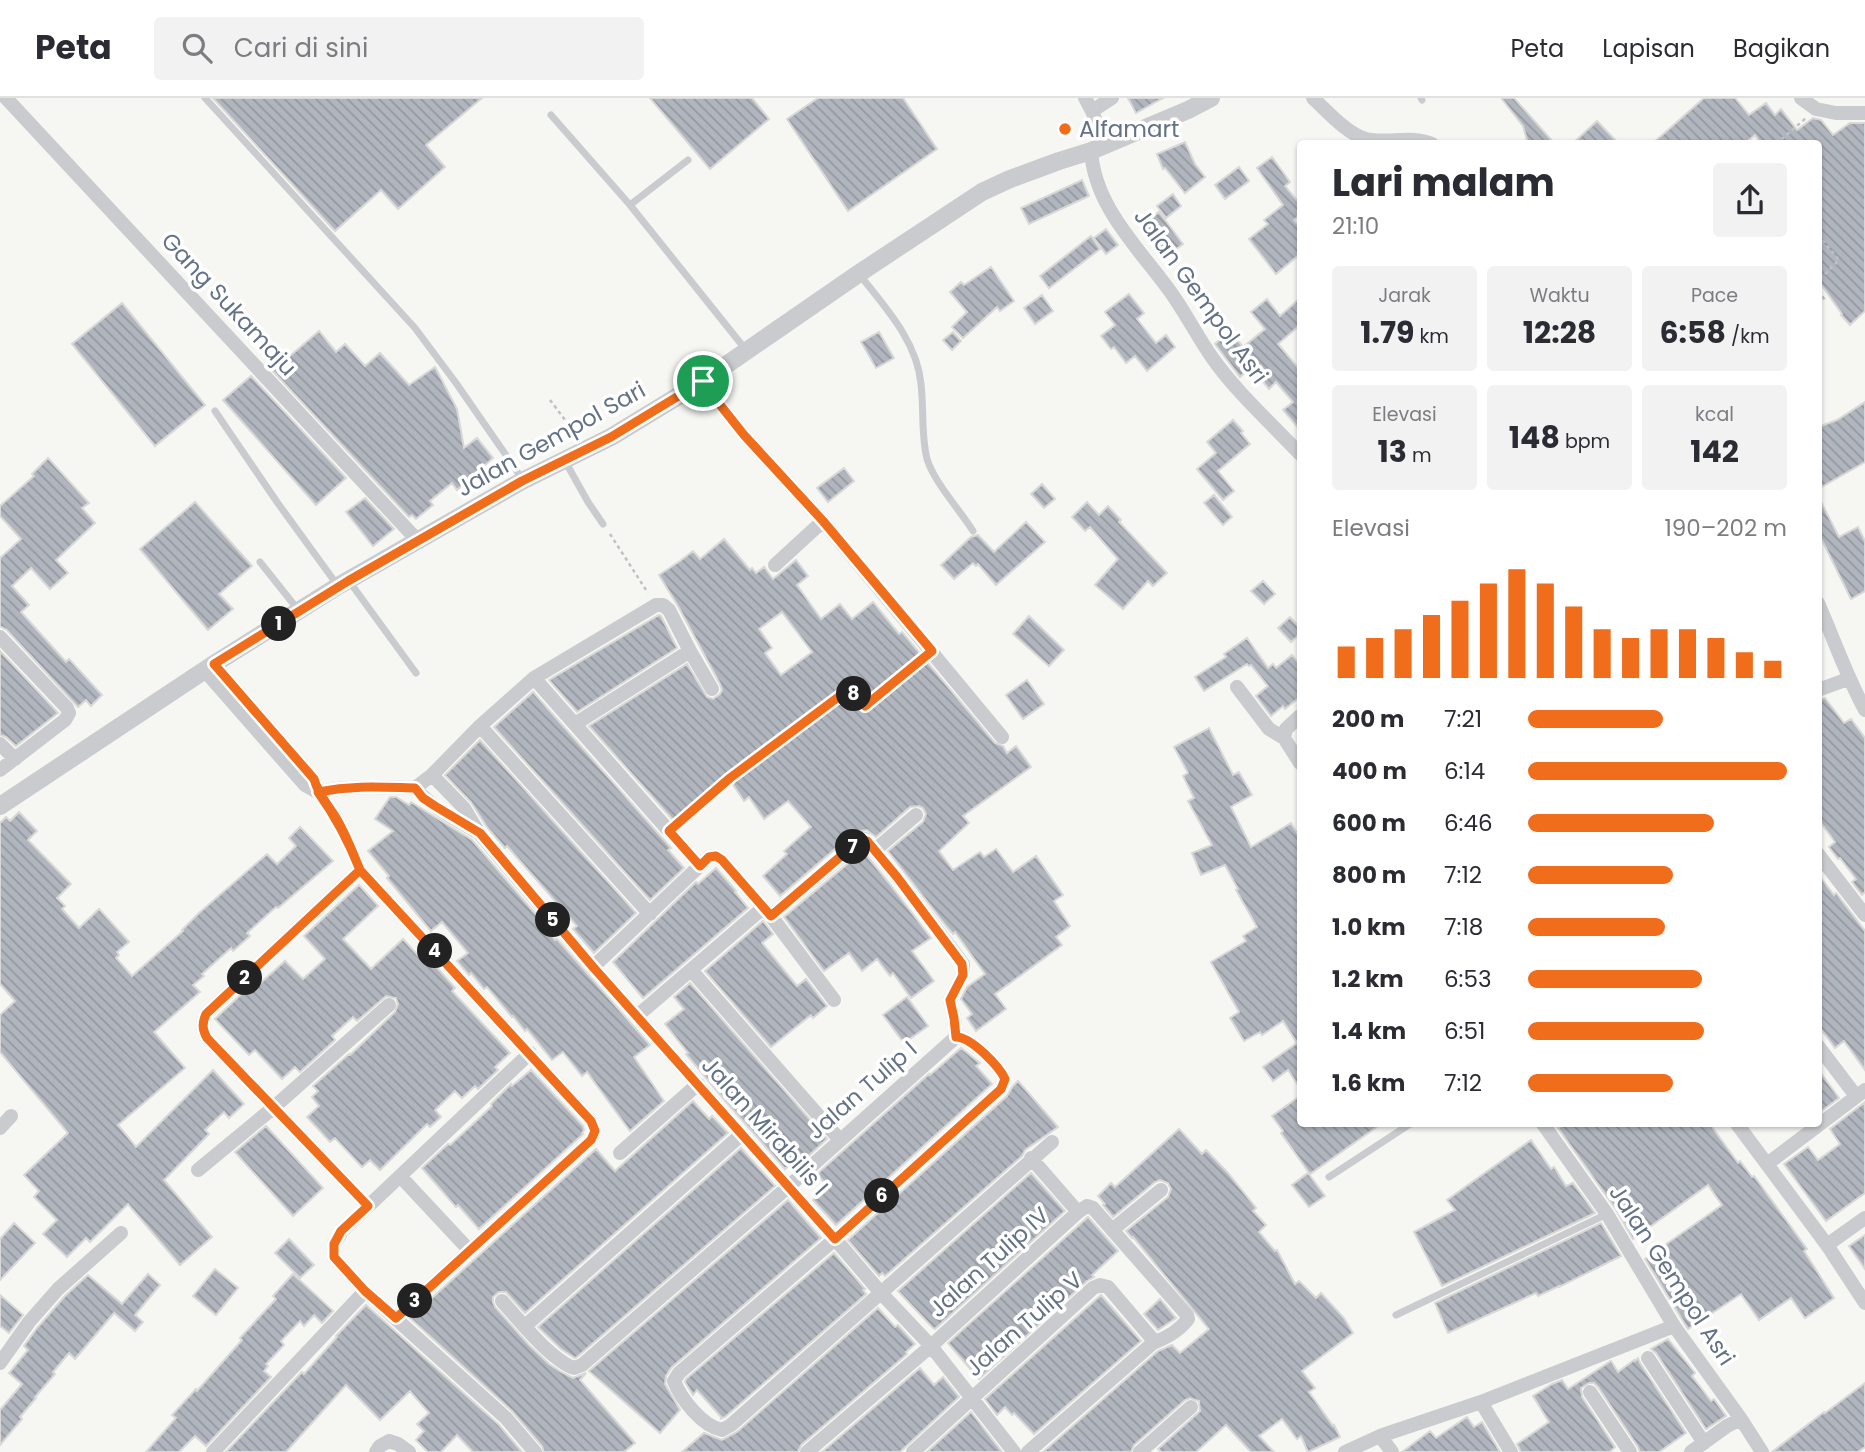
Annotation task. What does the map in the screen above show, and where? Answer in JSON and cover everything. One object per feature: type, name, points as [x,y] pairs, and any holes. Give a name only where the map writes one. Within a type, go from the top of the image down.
[{"type":"street","name":"Gang Sukamaju","points":[[6,98],[419,542]]},
{"type":"street","points":[[1088,104],[1112,98]]},
{"type":"street","name":"Jalan Gempol Sari","points":[[0,806],[343,584],[522,481],[611,437],[703,381],[982,192],[1142,130],[1211,98]]},
{"type":"street","points":[[1313,98],[1335,120],[1364,138],[1417,140]]},
{"type":"street","points":[[1801,98],[1816,109],[1836,113],[1865,113]]},
{"type":"street","name":"Jalan Gempol Asri","points":[[1088,104],[1098,148],[1092,165],[1098,185],[1116,220],[1175,298],[1211,356],[1297,451]]},
{"type":"street","points":[[703,381],[744,435],[823,521],[1002,737]]},
{"type":"street","points":[[775,565],[823,521]]},
{"type":"street","points":[[318,792],[367,786],[415,788],[534,678],[656,605],[663,605],[669,610],[712,689]]},
{"type":"street","points":[[1822,612],[1848,678],[1865,710]]},
{"type":"street","points":[[0,637],[69,713],[65,720],[0,770]]},
{"type":"street","points":[[575,724],[690,651]]},
{"type":"street","points":[[210,668],[305,785],[318,792],[348,841],[360,870],[530,1053],[591,1121],[595,1131],[591,1140],[396,1318]]},
{"type":"street","points":[[534,678],[700,866]]},
{"type":"street","points":[[1822,688],[1848,678]]},
{"type":"street","points":[[1237,687],[1269,729],[1284,738],[1297,758]]},
{"type":"street","points":[[1284,738],[1286,729],[1297,719]]},
{"type":"street","points":[[480,726],[650,914]]},
{"type":"street","points":[[0,744],[15,759]]},
{"type":"street","name":"Jalan Mirabilis I","points":[[432,775],[464,808],[480,833],[593,967],[930,1346],[1014,1452]]},
{"type":"street","name":"Jalan Mirabilis I","points":[[415,788],[423,798],[480,833]]},
{"type":"street","points":[[875,850],[916,815]]},
{"type":"street","points":[[637,1016],[691,970],[861,839],[867,841],[897,877],[962,964],[963,975],[950,1000],[954,1018],[963,1039],[1002,1072],[1005,1079],[1001,1089],[835,1239],[679,1373],[674,1381],[677,1389],[704,1423],[714,1429],[722,1430],[731,1425],[1052,1142]]},
{"type":"street","points":[[593,967],[709,857],[716,856],[767,912],[834,1000]]},
{"type":"street","points":[[1822,859],[1865,915]]},
{"type":"street","points":[[360,870],[206,1014],[202,1022],[207,1038],[368,1206]]},
{"type":"street","points":[[691,970],[840,1140]]},
{"type":"street","points":[[198,1170],[273,1108],[389,1005]]},
{"type":"street","name":"Jalan Tulip I","points":[[502,1301],[566,1365],[574,1368],[582,1365],[840,1140],[963,1039]]},
{"type":"street","points":[[1822,1050],[1861,1093],[1822,1122]]},
{"type":"street","points":[[530,1053],[341,1231],[334,1244],[334,1257],[365,1291],[506,1418],[536,1452]]},
{"type":"street","points":[[620,1153],[698,1084]]},
{"type":"street","points":[[0,1128],[11,1116]]},
{"type":"street","name":"Jalan Gempol Asri","points":[[1545,1127],[1606,1214],[1674,1326],[1762,1452]]},
{"type":"street","points":[[1739,1127],[1827,1245],[1865,1303]]},
{"type":"street","points":[[1767,1164],[1816,1127]]},
{"type":"street","points":[[525,1326],[742,1134]]},
{"type":"street","points":[[1028,1452],[1153,1343],[1162,1340],[1188,1319],[1093,1208],[1087,1206],[1078,1212],[1031,1158]]},
{"type":"street","points":[[400,1176],[470,1251]]},
{"type":"street","points":[[1112,1230],[1161,1190]]},
{"type":"street","name":"Jalan Tulip IV","points":[[807,1452],[930,1346],[1078,1212]]},
{"type":"street","points":[[1827,1245],[1865,1218]]},
{"type":"street","points":[[0,1363],[29,1322],[58,1289],[121,1233]]},
{"type":"street","name":"Jalan Tulip V","points":[[913,1452],[1093,1288],[1101,1285],[1108,1287],[1153,1343]]},
{"type":"street","points":[[213,1452],[365,1291]]},
{"type":"street","points":[[1345,1452],[1380,1436],[1480,1402],[1674,1326]]},
{"type":"street","points":[[1648,1358],[1704,1443]]},
{"type":"street","points":[[1590,1392],[1630,1452]]},
{"type":"street","points":[[1480,1402],[1511,1452]]},
{"type":"street","points":[[1140,1452],[1191,1406]]},
{"type":"street","points":[[1691,1452],[1741,1419]]},
{"type":"street","points":[[1380,1436],[1392,1452]]},
{"type":"street","points":[[376,1452],[389,1441],[409,1452]]},
{"type":"lane","points":[[205,98],[415,328],[522,481]]},
{"type":"lane","points":[[551,115],[630,205],[747,350]]},
{"type":"lane","points":[[630,205],[688,160]]},
{"type":"lane","points":[[858,274],[911,346],[919,368],[927,458],[933,473],[973,531]]},
{"type":"lane","points":[[215,411],[277,502],[416,673]]},
{"type":"lane","points":[[565,461],[603,524]]},
{"type":"lane","points":[[260,562],[299,612]]},
{"type":"lane","points":[[1329,1177],[1405,1127]]},
{"type":"lane","points":[[1396,1315],[1606,1214]]},
{"type":"path","points":[[1781,140],[1816,109]]},
{"type":"path","points":[[1822,241],[1839,260],[1822,277]]},
{"type":"path","points":[[1822,296],[1826,301]]},
{"type":"path","points":[[550,400],[588,449]]},
{"type":"path","points":[[603,524],[656,605]]},
{"type":"path","points":[[669,831],[730,778],[841,695],[853,693],[865,706],[932,651]]},
{"type":"building","points":[[213,98],[482,98],[426,145],[445,167],[398,209],[381,190],[335,231]]},
{"type":"building","points":[[650,98],[752,98],[769,119],[710,169]]},
{"type":"building","points":[[818,98],[903,98],[937,149],[848,211],[787,119]]},
{"type":"building","points":[[1128,98],[1163,98],[1136,113]]},
{"type":"building","points":[[1514,98],[1551,140],[1527,140],[1523,126],[1502,99]]},
{"type":"building","points":[[1704,98],[1735,98],[1749,115],[1766,103],[1775,115],[1781,109],[1797,130],[1813,118],[1821,120],[1833,135],[1850,123],[1865,123],[1865,311],[1850,325],[1822,286],[1822,140],[1758,140],[1755,135],[1749,140],[1657,140]]},
{"type":"building","points":[[1597,121],[1615,140],[1576,140]]},
{"type":"building","points":[[1185,142],[1195,164],[1205,177],[1185,193],[1165,168],[1163,169],[1157,154]]},
{"type":"building","points":[[1272,157],[1290,182],[1285,186],[1297,200],[1297,218],[1294,220],[1297,224],[1297,256],[1276,274],[1249,239],[1268,224],[1264,220],[1283,205],[1257,168]]},
{"type":"building","points":[[1239,167],[1249,181],[1225,199],[1215,185]]},
{"type":"building","points":[[1082,180],[1089,196],[1029,224],[1021,208]]},
{"type":"building","points":[[1173,194],[1181,206],[1166,218],[1157,206]]},
{"type":"building","points":[[1159,212],[1183,244],[1167,256],[1143,224]]},
{"type":"building","points":[[1106,229],[1118,245],[1106,254],[1094,238]]},
{"type":"building","points":[[1091,236],[1100,249],[1049,288],[1040,276]]},
{"type":"building","points":[[991,267],[1014,301],[1000,311],[997,307],[963,338],[952,327],[967,312],[950,292],[961,282],[964,285]]},
{"type":"building","points":[[1129,294],[1144,313],[1137,319],[1156,343],[1166,335],[1175,347],[1147,371],[1135,356],[1126,363],[1101,336],[1115,325],[1105,312]]},
{"type":"building","points":[[1042,295],[1053,311],[1035,324],[1024,308]]},
{"type":"building","points":[[1267,299],[1280,316],[1297,301],[1297,328],[1278,344],[1297,366],[1297,426],[1283,410],[1293,402],[1276,382],[1269,389],[1251,367],[1240,377],[1215,344],[1230,331],[1243,347],[1265,329],[1251,312]]},
{"type":"building","points":[[122,303],[205,405],[155,446],[72,344]]},
{"type":"building","points":[[319,331],[336,352],[345,344],[365,366],[380,353],[409,385],[435,367],[457,409],[464,448],[477,438],[493,458],[457,490],[452,483],[430,501],[433,505],[416,519],[412,515],[409,517],[271,369]]},
{"type":"building","points":[[879,332],[894,358],[876,368],[861,342]]},
{"type":"building","points":[[953,332],[961,341],[952,350],[943,340]]},
{"type":"building","points":[[251,376],[346,478],[316,505],[223,400]]},
{"type":"building","points":[[1865,402],[1865,462],[1822,487],[1822,426],[1837,420]]},
{"type":"building","points":[[1233,420],[1250,444],[1218,471],[1234,491],[1223,500],[1197,469],[1216,453],[1207,442]]},
{"type":"building","points":[[48,458],[89,503],[82,508],[95,523],[56,560],[68,573],[50,589],[31,568],[12,586],[29,605],[21,612],[66,662],[69,659],[102,695],[91,706],[86,700],[78,707],[7,630],[0,626],[0,558],[21,539],[0,516],[0,506],[34,476],[32,474]]},
{"type":"building","points":[[844,468],[854,481],[828,502],[817,488]]},
{"type":"building","points":[[1042,484],[1055,499],[1044,508],[1031,494]]},
{"type":"building","points":[[1214,495],[1232,517],[1223,525],[1204,503]]},
{"type":"building","points":[[365,498],[394,529],[373,546],[346,512]]},
{"type":"building","points":[[195,502],[252,566],[219,594],[233,609],[208,630],[140,549]]},
{"type":"building","points":[[1087,502],[1099,515],[1108,506],[1121,520],[1119,522],[1167,573],[1153,586],[1148,581],[1123,609],[1095,585],[1118,559],[1090,527],[1085,531],[1072,517]]},
{"type":"building","points":[[1822,504],[1839,537],[1858,527],[1865,541],[1865,591],[1851,599],[1822,540]]},
{"type":"building","points":[[1026,522],[1045,542],[996,585],[978,564],[976,566],[973,563],[954,579],[941,565],[971,537],[978,535],[994,552]]},
{"type":"building","points":[[724,539],[750,570],[752,568],[756,573],[764,567],[773,579],[796,560],[808,576],[797,585],[821,619],[840,604],[852,619],[873,602],[899,634],[902,632],[995,743],[1003,746],[1007,753],[1016,746],[1031,767],[963,816],[969,823],[939,851],[953,870],[980,852],[984,857],[996,849],[1013,872],[1036,856],[1063,895],[1054,901],[1070,926],[1056,937],[1062,945],[995,994],[1006,1009],[976,1031],[967,1018],[972,1014],[961,999],[967,987],[985,974],[955,932],[953,934],[947,927],[888,851],[923,822],[926,814],[923,808],[910,807],[876,837],[867,830],[855,832],[780,896],[763,876],[787,854],[784,851],[811,827],[788,801],[764,819],[749,797],[744,801],[728,777],[674,821],[589,726],[687,664],[707,697],[713,699],[720,694],[720,684],[659,575],[693,551],[700,559]],"holes":[[[782,612],[812,652],[781,675],[765,653],[772,648],[759,629]]]},
{"type":"building","points":[[1263,581],[1275,594],[1264,604],[1251,591]]},
{"type":"building","points":[[659,615],[677,648],[577,712],[549,680]]},
{"type":"building","points":[[1029,616],[1064,650],[1049,666],[1013,634]]},
{"type":"building","points":[[1290,617],[1297,625],[1297,637],[1291,642],[1278,628]]},
{"type":"building","points":[[1247,638],[1268,668],[1273,664],[1276,668],[1292,655],[1297,661],[1297,699],[1271,716],[1256,696],[1268,686],[1251,665],[1247,664],[1204,691],[1195,677],[1226,657],[1224,654]]},
{"type":"building","points":[[0,651],[58,713],[16,746],[0,735]]},
{"type":"building","points":[[1027,680],[1044,704],[1023,719],[1006,695]]},
{"type":"building","points":[[533,692],[671,848],[668,850],[684,868],[650,900],[494,727]]},
{"type":"building","points":[[1822,698],[1825,698],[1844,723],[1851,719],[1865,738],[1865,892],[1862,895],[1852,882],[1856,879],[1829,847],[1835,842],[1822,824]]},
{"type":"building","points":[[1209,728],[1233,775],[1239,772],[1252,795],[1231,807],[1251,847],[1291,823],[1297,833],[1297,1043],[1283,1021],[1262,1035],[1260,1032],[1244,1041],[1230,1018],[1239,1012],[1211,962],[1246,941],[1243,936],[1257,927],[1225,865],[1201,875],[1192,853],[1212,845],[1188,801],[1194,798],[1183,776],[1188,773],[1174,747]]},
{"type":"building","points":[[480,740],[636,913],[594,953],[573,929],[577,926],[507,846],[505,848],[471,802],[445,775]]},
{"type":"building","points":[[390,797],[396,797],[409,805],[411,802],[472,840],[555,940],[557,939],[650,1045],[634,1057],[664,1101],[630,1131],[587,1072],[582,1076],[563,1052],[552,1060],[487,987],[484,989],[457,961],[468,953],[442,922],[431,931],[387,878],[389,876],[368,851],[393,831],[375,819]]},
{"type":"building","points":[[19,812],[37,831],[28,840],[71,884],[57,898],[65,906],[62,909],[79,928],[99,909],[129,942],[117,952],[119,955],[116,958],[132,976],[267,854],[277,864],[296,846],[289,838],[300,827],[333,861],[247,933],[250,936],[233,951],[231,948],[202,974],[204,976],[193,985],[200,992],[154,1032],[185,1068],[118,1125],[136,1147],[213,1070],[244,1104],[229,1118],[224,1112],[205,1130],[209,1134],[164,1180],[212,1237],[180,1265],[128,1204],[90,1242],[86,1238],[67,1257],[43,1234],[57,1220],[34,1197],[39,1191],[24,1175],[68,1133],[0,1052],[0,1015],[15,1001],[0,984],[0,823],[6,817],[10,821]]},
{"type":"building","points":[[863,851],[931,938],[912,951],[934,981],[911,998],[893,973],[890,976],[877,959],[862,971],[849,953],[824,971],[784,917]]},
{"type":"building","points":[[716,868],[748,908],[643,998],[613,962],[696,882],[698,884]]},
{"type":"building","points":[[1822,879],[1865,931],[1865,1070],[1844,1041],[1835,1048],[1822,1030]]},
{"type":"building","points":[[359,885],[378,906],[343,939],[371,969],[403,939],[423,961],[426,957],[432,962],[455,988],[452,991],[510,1053],[495,1067],[498,1070],[478,1089],[475,1086],[462,1098],[455,1091],[435,1110],[441,1117],[430,1127],[427,1124],[380,1170],[370,1160],[362,1167],[335,1138],[330,1142],[307,1117],[319,1106],[312,1097],[318,1091],[313,1086],[395,1012],[398,1004],[396,998],[386,996],[357,1021],[353,1017],[332,1036],[335,1040],[300,1072],[295,1067],[282,1079],[255,1050],[249,1055],[215,1019],[253,983],[256,987],[285,961],[303,979],[325,959],[304,936]]},
{"type":"building","points":[[763,921],[773,934],[762,943],[797,986],[806,979],[827,1006],[813,1018],[811,1015],[771,1047],[705,971]]},
{"type":"building","points":[[690,983],[827,1139],[804,1160],[800,1156],[785,1169],[686,1054],[688,1053],[665,1024],[684,1009],[674,997]]},
{"type":"building","points":[[907,997],[928,1026],[904,1043],[883,1015]]},
{"type":"building","points":[[1297,1043],[1297,1084],[1288,1070],[1273,1081],[1263,1067]]},
{"type":"building","points":[[961,1048],[980,1063],[976,1066],[992,1084],[836,1225],[813,1200],[828,1187],[817,1174]]},
{"type":"building","points":[[531,1070],[583,1126],[583,1134],[479,1229],[422,1168],[474,1123],[511,1084],[512,1086]]},
{"type":"building","points":[[1822,1075],[1839,1098],[1822,1111]]},
{"type":"building","points":[[1018,1081],[1058,1127],[1025,1150],[1022,1156],[885,1276],[882,1273],[879,1276],[848,1240],[1007,1096]]},
{"type":"building","points":[[1297,1098],[1297,1127],[1377,1127],[1310,1174],[1272,1116]]},
{"type":"building","points":[[693,1101],[709,1119],[712,1116],[728,1133],[525,1313],[506,1292],[499,1292],[493,1297],[495,1307],[549,1364],[573,1378],[586,1373],[580,1380],[635,1443],[624,1452],[544,1452],[542,1446],[512,1411],[410,1318],[596,1149],[615,1171]]},
{"type":"building","points":[[1865,1102],[1865,1193],[1826,1221],[1784,1164],[1808,1147],[1818,1160],[1840,1144],[1830,1129]]},
{"type":"building","points":[[266,1126],[323,1188],[293,1216],[235,1152]]},
{"type":"building","points":[[1712,1127],[1738,1163],[1740,1161],[1752,1177],[1754,1176],[1807,1249],[1804,1251],[1834,1298],[1805,1318],[1791,1298],[1759,1320],[1741,1294],[1688,1329],[1645,1259],[1722,1205],[1708,1185],[1633,1239],[1615,1208],[1558,1128]]},
{"type":"building","points":[[1179,1129],[1202,1154],[1206,1150],[1256,1208],[1253,1211],[1266,1225],[1259,1232],[1275,1251],[1277,1250],[1295,1284],[1299,1281],[1316,1298],[1321,1293],[1344,1318],[1353,1333],[1302,1371],[1315,1388],[1309,1392],[1340,1437],[1308,1452],[1301,1436],[1297,1439],[1282,1419],[1259,1436],[1274,1452],[1251,1452],[1226,1425],[1196,1452],[1161,1452],[1158,1449],[1200,1411],[1199,1401],[1190,1398],[1134,1445],[1131,1452],[1043,1452],[1158,1351],[1172,1345],[1180,1353],[1209,1329],[1126,1231],[1168,1197],[1171,1189],[1168,1183],[1160,1180],[1155,1182],[1113,1217],[1098,1196],[1111,1183],[1115,1187]]},
{"type":"building","points":[[1531,1140],[1551,1169],[1554,1167],[1566,1186],[1573,1183],[1595,1213],[1442,1286],[1414,1232],[1455,1210],[1447,1200]]},
{"type":"building","points":[[741,1148],[775,1186],[577,1357],[561,1349],[538,1327]]},
{"type":"building","points":[[1031,1173],[1065,1211],[933,1328],[898,1291]]},
{"type":"building","points":[[1308,1173],[1325,1196],[1309,1207],[1292,1185]]},
{"type":"building","points":[[788,1200],[821,1238],[671,1368],[665,1384],[680,1410],[660,1433],[589,1371]]},
{"type":"building","points":[[1088,1217],[1118,1251],[1092,1275],[1094,1277],[979,1379],[948,1343]]},
{"type":"building","points":[[14,1223],[35,1243],[0,1280],[0,1239]]},
{"type":"building","points":[[1601,1223],[1621,1256],[1559,1287],[1538,1296],[1536,1293],[1448,1333],[1435,1303]]},
{"type":"building","points":[[1865,1235],[1865,1269],[1849,1246]]},
{"type":"building","points":[[289,1239],[314,1265],[300,1278],[275,1253]]},
{"type":"building","points":[[834,1253],[865,1289],[863,1290],[866,1294],[725,1417],[720,1419],[722,1418],[697,1390],[693,1395],[685,1382],[686,1379]]},
{"type":"building","points":[[215,1269],[238,1288],[216,1315],[193,1296]]},
{"type":"building","points":[[148,1274],[160,1285],[135,1315],[143,1322],[135,1331],[114,1313],[75,1359],[69,1353],[0,1445],[0,1410],[22,1384],[9,1373],[28,1350],[24,1346],[37,1328],[88,1275],[122,1304]]},
{"type":"building","points":[[293,1274],[333,1311],[322,1323],[314,1315],[304,1326],[300,1321],[281,1341],[284,1345],[266,1364],[268,1366],[264,1371],[271,1377],[206,1446],[195,1436],[179,1452],[146,1452],[176,1418],[172,1415],[242,1340],[240,1338],[276,1299],[273,1296]]},
{"type":"building","points":[[0,1295],[23,1315],[9,1333],[0,1326]]},
{"type":"building","points":[[1101,1295],[1141,1341],[1034,1434],[1005,1407],[997,1415],[985,1399]]},
{"type":"building","points":[[1160,1299],[1176,1318],[1158,1330],[1144,1314]]},
{"type":"building","points":[[366,1305],[499,1425],[522,1452],[473,1452],[457,1435],[441,1452],[428,1452],[416,1440],[424,1431],[417,1424],[429,1413],[410,1391],[380,1420],[346,1385],[286,1452],[226,1452],[302,1372],[304,1374]]},
{"type":"building","points":[[878,1308],[915,1344],[907,1354],[801,1445],[798,1452],[682,1452],[704,1433],[722,1440],[737,1432]]},
{"type":"building","points":[[1668,1339],[1695,1373],[1692,1376],[1726,1416],[1706,1429],[1651,1349]]},
{"type":"building","points":[[1638,1358],[1686,1433],[1659,1452],[1640,1452],[1598,1387],[1589,1383],[1581,1388],[1582,1397],[1615,1447],[1610,1452],[1521,1452],[1517,1444],[1549,1422],[1533,1396],[1562,1380],[1568,1389],[1611,1361],[1618,1372]]},
{"type":"building","points":[[920,1368],[934,1385],[943,1377],[959,1397],[900,1452],[822,1452]]},
{"type":"building","points":[[1865,1383],[1865,1447],[1858,1452],[1772,1452],[1824,1412]]},
{"type":"building","points":[[971,1412],[1002,1452],[927,1452]]},
{"type":"building","points":[[1467,1417],[1474,1427],[1482,1422],[1500,1452],[1402,1452],[1430,1431],[1436,1438]]},
{"type":"place","name":"Alfamart","points":[[1065,129]]},
{"type":"route","points":[[703,381],[611,437],[522,481],[348,581],[214,664],[314,779],[318,792],[348,841],[360,870],[206,1014],[202,1022],[203,1031],[368,1206],[341,1231],[334,1244],[334,1257],[365,1291],[396,1318],[591,1140],[595,1131],[591,1121],[530,1053],[360,870],[348,841],[333,814],[318,792],[367,786],[415,788],[423,798],[480,833],[593,967],[835,1239],[1001,1089],[1005,1079],[1002,1072],[970,1041],[956,1037],[950,1000],[963,975],[962,964],[867,841],[861,839],[771,916],[722,860],[716,856],[709,857],[700,866],[669,831],[730,778],[841,695],[853,693],[865,706],[932,651],[823,521],[744,435],[703,381]]}]
